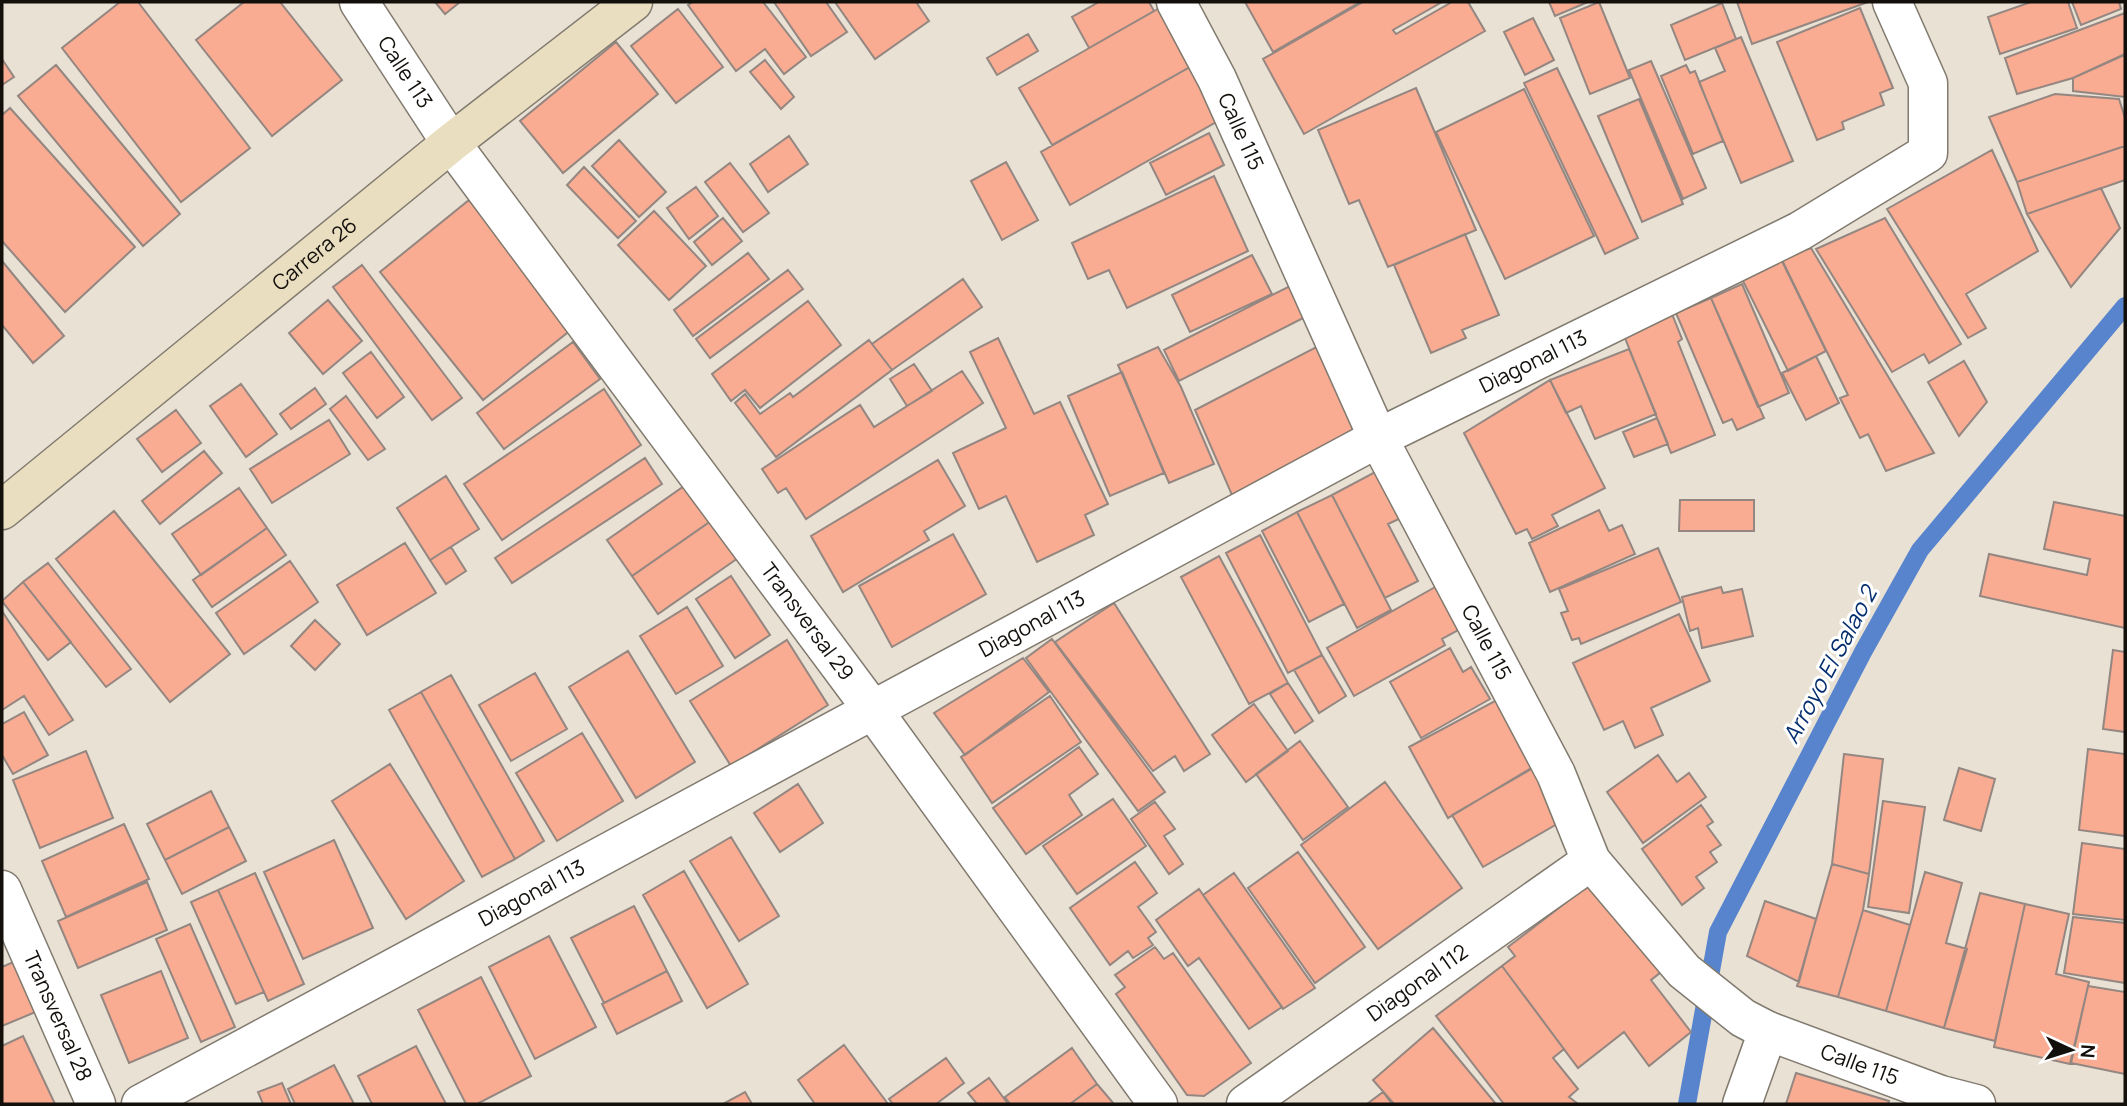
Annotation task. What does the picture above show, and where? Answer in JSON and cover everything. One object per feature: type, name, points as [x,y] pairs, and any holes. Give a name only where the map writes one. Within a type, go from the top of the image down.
[{"type":"street","name":"Calle 113","points":[[359,2],[451,143]]},
{"type":"street","name":"Carrera 26","points":[[2,510],[451,143],[633,2]]},
{"type":"street","name":"Calle 115","points":[[1176,2],[1217,79],[1378,438],[1556,774],[1591,861],[1684,971],[1755,1024],[1941,1095],[1976,1104]]},
{"type":"street","name":"Diagonal 113","points":[[141,1104],[1378,438],[1800,231],[1928,153],[1928,83],[1892,2]]},
{"type":"street","name":"Transversal 29","points":[[451,143],[872,709],[1158,1104]]},
{"type":"street","name":"Diagonal 112","points":[[1246,1104],[1591,861]]},
{"type":"street","name":"Transversal 28","points":[[2,890],[96,1104]]},
{"type":"street","points":[[1742,1104],[1755,1024]]},
{"type":"building","points":[[120,2],[138,2],[250,148],[181,202],[62,48]]},
{"type":"building","points":[[244,2],[280,2],[342,80],[272,136],[196,40]]},
{"type":"building","points":[[435,2],[460,2],[445,14]]},
{"type":"building","points":[[693,2],[763,2],[806,57],[784,74],[765,49],[736,71],[688,5]]},
{"type":"building","points":[[774,2],[826,2],[847,32],[811,56]]},
{"type":"building","points":[[835,2],[916,2],[929,21],[875,59]]},
{"type":"building","points":[[1099,2],[1149,2],[1154,11],[1089,48],[1072,17]]},
{"type":"building","points":[[1245,2],[1360,2],[1273,52]]},
{"type":"building","points":[[1363,2],[1442,2],[1393,30],[1396,34],[1452,2],[1468,2],[1485,31],[1304,134],[1263,59]]},
{"type":"building","points":[[1549,2],[1588,2],[1555,16]]},
{"type":"building","points":[[1599,2],[1630,78],[1590,94],[1560,18]]},
{"type":"building","points":[[1737,2],[1868,2],[1752,44]]},
{"type":"building","points":[[2031,2],[2068,2],[2077,28],[2000,54],[1988,17]]},
{"type":"building","points":[[2072,2],[2119,2],[2121,9],[2081,25]]},
{"type":"building","points":[[1722,3],[1736,39],[1685,60],[1671,25]]},
{"type":"building","points":[[1163,6],[1195,64],[1052,145],[1019,88]]},
{"type":"building","points":[[1860,8],[1893,88],[1880,93],[1884,105],[1842,122],[1844,129],[1817,140],[1777,42]]},
{"type":"building","points":[[678,9],[723,67],[676,103],[631,46]]},
{"type":"building","points":[[2125,13],[2125,54],[2073,78],[2017,94],[2005,58]]},
{"type":"building","points":[[1533,18],[1554,60],[1525,75],[1504,32]]},
{"type":"building","points":[[1028,34],[1038,51],[997,75],[987,58]]},
{"type":"building","points":[[1741,37],[1793,161],[1741,183],[1699,82],[1725,71],[1715,48]]},
{"type":"building","points":[[616,42],[658,94],[563,173],[520,121]]},
{"type":"building","points":[[2125,56],[2125,97],[2073,91],[2073,78]]},
{"type":"building","points":[[2,59],[14,77],[2,85]]},
{"type":"building","points":[[765,60],[794,97],[781,109],[750,72]]},
{"type":"building","points":[[1651,61],[1706,188],[1683,199],[1629,70]]},
{"type":"building","points":[[1195,64],[1225,117],[1070,205],[1041,152]]},
{"type":"building","points":[[56,65],[180,214],[143,246],[18,96]]},
{"type":"building","points":[[1686,65],[1690,73],[1695,71],[1723,141],[1693,154],[1661,76]]},
{"type":"building","points":[[1557,68],[1638,238],[1605,254],[1524,83]]},
{"type":"building","points":[[1416,88],[1476,230],[1388,267],[1359,200],[1349,204],[1318,130]]},
{"type":"building","points":[[1524,89],[1594,236],[1505,279],[1436,132]]},
{"type":"building","points":[[2055,94],[2119,99],[2125,118],[2125,146],[2017,182],[1989,117]]},
{"type":"building","points":[[1639,99],[1683,204],[1642,222],[1598,116]]},
{"type":"building","points":[[10,108],[135,247],[65,312],[2,241],[2,115]]},
{"type":"building","points":[[1209,133],[1224,165],[1166,195],[1150,163]]},
{"type":"building","points":[[789,136],[808,164],[768,192],[750,164]]},
{"type":"building","points":[[619,140],[666,192],[639,217],[592,166]]},
{"type":"building","points":[[2125,146],[2125,180],[2027,214],[2017,182]]},
{"type":"building","points":[[1992,150],[2038,251],[1966,294],[1986,328],[1968,338],[1887,209]]},
{"type":"building","points":[[1006,162],[1038,220],[1002,240],[971,181]]},
{"type":"building","points":[[730,163],[769,213],[743,232],[705,182]]},
{"type":"building","points":[[584,167],[636,221],[618,238],[567,185]]},
{"type":"building","points":[[1214,176],[1248,251],[1127,308],[1109,270],[1088,279],[1072,243]]},
{"type":"building","points":[[696,187],[718,216],[689,239],[667,208]]},
{"type":"building","points":[[2101,188],[2120,228],[2071,287],[2027,214]]},
{"type":"building","points":[[469,200],[572,329],[483,400],[380,272]]},
{"type":"building","points":[[654,211],[706,266],[669,300],[618,245]]},
{"type":"building","points":[[723,218],[742,241],[712,265],[694,242]]},
{"type":"building","points":[[1885,218],[1961,344],[1929,363],[1924,354],[1892,372],[1816,249]]},
{"type":"building","points":[[1465,234],[1499,315],[1462,330],[1466,338],[1431,353],[1394,265]]},
{"type":"building","points":[[1811,248],[1934,453],[1886,471],[1868,434],[1860,438],[1840,398],[1848,395],[1781,258]]},
{"type":"building","points":[[748,253],[769,279],[693,336],[674,310]]},
{"type":"building","points":[[1252,255],[1272,294],[1190,332],[1172,295]]},
{"type":"building","points":[[1780,257],[1826,351],[1788,371],[1741,277]]},
{"type":"building","points":[[2,261],[64,336],[33,363],[2,325]]},
{"type":"building","points":[[362,265],[462,398],[432,420],[333,287]]},
{"type":"building","points":[[788,270],[803,289],[710,358],[696,339]]},
{"type":"building","points":[[963,279],[982,307],[892,370],[872,344]]},
{"type":"building","points":[[1304,279],[1319,310],[1179,381],[1164,350]]},
{"type":"building","points":[[1742,284],[1789,393],[1758,407],[1711,298]]},
{"type":"building","points":[[1711,298],[1764,418],[1737,430],[1732,419],[1723,423],[1676,313]]},
{"type":"building","points":[[328,300],[362,341],[323,374],[289,333]]},
{"type":"building","points":[[808,301],[841,345],[760,408],[745,390],[731,401],[712,374]]},
{"type":"building","points":[[1672,314],[1682,339],[1678,342],[1715,435],[1671,453],[1623,333]]},
{"type":"building","points":[[998,338],[1034,414],[1060,402],[1108,504],[1085,515],[1094,535],[1037,562],[1006,496],[979,509],[953,453],[1006,428],[970,352]]},
{"type":"building","points":[[869,340],[892,370],[776,457],[735,403],[745,394],[760,414],[790,393],[793,397]]},
{"type":"building","points":[[573,342],[600,379],[504,449],[477,413]]},
{"type":"building","points":[[1326,342],[1372,432],[1235,502],[1195,410]]},
{"type":"building","points":[[1158,347],[1181,387],[1214,464],[1169,483],[1118,365]]},
{"type":"building","points":[[1629,349],[1656,414],[1595,439],[1581,406],[1566,413],[1550,380]]},
{"type":"building","points":[[371,352],[404,397],[377,418],[343,373]]},
{"type":"building","points":[[1816,356],[1839,403],[1806,420],[1782,373]]},
{"type":"building","points":[[1964,361],[1987,402],[1959,436],[1928,382]]},
{"type":"building","points":[[914,364],[932,391],[907,406],[890,379]]},
{"type":"building","points":[[962,371],[983,403],[806,519],[786,488],[778,493],[762,469],[860,405],[874,427]]},
{"type":"building","points":[[1122,372],[1164,473],[1110,496],[1068,396]]},
{"type":"building","points":[[1550,380],[1605,488],[1552,515],[1558,526],[1532,539],[1527,529],[1516,534],[1464,433]]},
{"type":"building","points":[[241,384],[277,434],[246,457],[210,406]]},
{"type":"building","points":[[315,388],[326,404],[291,429],[280,414]]},
{"type":"building","points":[[604,389],[641,445],[502,540],[464,484]]},
{"type":"building","points":[[346,396],[385,449],[368,460],[330,409]]},
{"type":"building","points":[[176,410],[201,443],[162,472],[137,439]]},
{"type":"building","points":[[1657,418],[1668,444],[1634,457],[1623,432]]},
{"type":"building","points":[[329,420],[350,454],[272,503],[250,469]]},
{"type":"building","points":[[204,451],[222,473],[160,524],[142,501]]},
{"type":"building","points":[[645,458],[662,484],[512,583],[495,558]]},
{"type":"building","points":[[938,460],[965,506],[924,531],[929,540],[843,592],[811,536]]},
{"type":"building","points":[[1377,471],[1401,518],[1388,524],[1418,581],[1385,598],[1332,495]]},
{"type":"building","points":[[446,476],[479,529],[430,560],[397,508]]},
{"type":"building","points":[[687,484],[711,521],[632,576],[607,540]]},
{"type":"building","points":[[239,488],[267,528],[201,575],[172,534]]},
{"type":"building","points":[[1332,495],[1391,610],[1357,628],[1297,512]]},
{"type":"building","points":[[1680,500],[1754,500],[1754,531],[1679,531]]},
{"type":"building","points":[[2054,502],[2125,516],[2125,628],[1980,596],[1989,554],[2087,575],[2090,559],[2044,549]]},
{"type":"building","points":[[1599,510],[1609,531],[1622,525],[1635,554],[1550,592],[1529,543]]},
{"type":"building","points":[[114,511],[230,654],[170,702],[56,559]]},
{"type":"building","points":[[1297,512],[1344,604],[1309,622],[1262,531]]},
{"type":"building","points":[[711,521],[738,558],[658,614],[632,576]]},
{"type":"building","points":[[267,528],[286,555],[212,607],[193,580]]},
{"type":"building","points":[[953,534],[986,594],[892,647],[859,586]]},
{"type":"building","points":[[1260,535],[1322,655],[1288,673],[1226,553]]},
{"type":"building","points":[[405,543],[436,593],[367,635],[337,585]]},
{"type":"building","points":[[451,547],[466,571],[446,584],[430,560]]},
{"type":"building","points":[[1658,548],[1681,602],[1581,644],[1579,638],[1572,640],[1561,613],[1568,611],[1559,589]]},
{"type":"building","points":[[1219,556],[1288,683],[1249,704],[1181,577]]},
{"type":"building","points":[[290,561],[318,602],[244,654],[216,613]]},
{"type":"building","points":[[48,563],[131,669],[106,687],[23,582]]},
{"type":"building","points":[[731,576],[770,635],[735,658],[696,599]]},
{"type":"building","points":[[23,582],[71,642],[48,660],[2,601]]},
{"type":"building","points":[[1437,586],[1460,629],[1442,639],[1445,645],[1354,696],[1327,648]]},
{"type":"building","points":[[1721,587],[1723,593],[1742,589],[1753,636],[1702,648],[1698,628],[1690,631],[1682,597]]},
{"type":"building","points":[[1114,603],[1210,754],[1184,771],[1175,756],[1153,771],[1055,642]]},
{"type":"building","points":[[687,607],[723,666],[676,694],[640,636]]},
{"type":"building","points":[[2,611],[73,720],[49,735],[24,696],[2,710]]},
{"type":"building","points":[[1679,614],[1710,681],[1651,708],[1663,735],[1635,748],[1623,721],[1604,730],[1573,663]]},
{"type":"building","points":[[315,620],[340,644],[315,670],[291,646]]},
{"type":"building","points":[[1052,639],[1165,792],[1138,811],[1026,658]]},
{"type":"building","points":[[787,640],[828,705],[731,766],[690,701]]},
{"type":"building","points":[[1450,648],[1463,672],[1471,667],[1490,699],[1421,738],[1390,682]]},
{"type":"building","points":[[2113,650],[2125,652],[2125,732],[2103,729]]},
{"type":"building","points":[[628,651],[695,762],[636,798],[569,687]]},
{"type":"building","points":[[1322,655],[1346,696],[1319,713],[1294,670]]},
{"type":"building","points":[[1023,658],[1049,692],[965,755],[934,713]]},
{"type":"building","points":[[535,673],[567,729],[511,761],[479,705]]},
{"type":"building","points":[[451,675],[544,841],[515,859],[421,692]]},
{"type":"building","points":[[1288,683],[1313,721],[1295,733],[1270,694]]},
{"type":"building","points":[[421,692],[515,859],[482,877],[389,710]]},
{"type":"building","points":[[1508,694],[1543,761],[1448,818],[1409,747]]},
{"type":"building","points":[[1050,696],[1081,742],[992,803],[961,757]]},
{"type":"building","points":[[1254,704],[1288,751],[1246,782],[1212,735]]},
{"type":"building","points":[[24,712],[48,755],[13,774],[2,755],[2,724]]},
{"type":"building","points":[[582,733],[623,801],[557,841],[516,773]]},
{"type":"building","points":[[1300,741],[1348,807],[1303,840],[1256,774]]},
{"type":"building","points":[[1079,747],[1098,774],[1069,795],[1082,815],[1026,854],[993,808]]},
{"type":"building","points":[[2088,749],[2125,754],[2125,836],[2079,830]]},
{"type":"building","points":[[86,751],[113,818],[40,848],[13,780]]},
{"type":"building","points":[[1844,754],[1883,759],[1869,874],[1832,864]]},
{"type":"building","points":[[1658,755],[1677,782],[1689,773],[1706,797],[1643,843],[1607,792]]},
{"type":"building","points":[[390,764],[464,881],[406,919],[332,801]]},
{"type":"building","points":[[1533,768],[1564,820],[1483,867],[1452,815]]},
{"type":"building","points":[[1959,768],[1995,779],[1981,831],[1944,820]]},
{"type":"building","points":[[1385,782],[1462,888],[1378,949],[1301,845]]},
{"type":"building","points":[[798,784],[823,823],[780,852],[754,813]]},
{"type":"building","points":[[211,791],[229,827],[165,860],[147,824]]},
{"type":"building","points":[[1113,799],[1146,846],[1077,894],[1043,846]]},
{"type":"building","points":[[1883,801],[1925,807],[1909,913],[1868,907]]},
{"type":"building","points":[[1155,802],[1175,829],[1164,836],[1183,864],[1169,874],[1131,819]]},
{"type":"building","points":[[1701,805],[1713,822],[1707,826],[1721,845],[1710,852],[1717,862],[1696,877],[1704,888],[1682,905],[1642,849]]},
{"type":"building","points":[[124,824],[149,879],[66,917],[42,861]]},
{"type":"building","points":[[229,827],[246,861],[182,894],[165,860]]},
{"type":"building","points":[[731,837],[779,916],[739,941],[690,861]]},
{"type":"building","points":[[334,840],[373,928],[303,959],[264,872]]},
{"type":"building","points":[[2082,843],[2125,849],[2125,920],[2073,914]]},
{"type":"building","points":[[1298,852],[1365,947],[1315,983],[1248,888]]},
{"type":"building","points":[[1135,862],[1157,893],[1138,907],[1156,932],[1148,938],[1153,945],[1133,958],[1128,951],[1110,965],[1070,908]]},
{"type":"building","points":[[1832,864],[1869,874],[1863,910],[1838,997],[1797,986]]},
{"type":"building","points":[[684,871],[748,984],[707,1008],[643,895]]},
{"type":"building","points":[[1925,872],[1962,883],[1946,943],[1967,949],[1944,1028],[1886,1011]]},
{"type":"building","points":[[255,873],[304,984],[268,1001],[218,890]]},
{"type":"building","points":[[1234,873],[1315,988],[1283,1009],[1203,895]]},
{"type":"building","points":[[147,882],[167,930],[78,968],[58,921]]},
{"type":"building","points":[[1590,884],[1665,969],[1651,980],[1691,1032],[1649,1066],[1624,1032],[1578,1068],[1502,966],[1515,956],[1508,947]]},
{"type":"building","points":[[1199,889],[1282,1007],[1249,1029],[1199,958],[1188,966],[1156,920]]},
{"type":"building","points":[[218,890],[264,992],[236,1004],[191,902]]},
{"type":"building","points":[[1980,893],[2025,904],[1995,1041],[1944,1028]]},
{"type":"building","points":[[1765,901],[1816,919],[1799,982],[1747,956]]},
{"type":"building","points":[[2025,904],[2069,914],[2056,974],[2089,982],[2070,1064],[1994,1047]]},
{"type":"building","points":[[634,906],[667,971],[604,1003],[571,938]]},
{"type":"building","points":[[1863,910],[1910,925],[1886,1011],[1838,997]]},
{"type":"building","points":[[2073,917],[2125,923],[2125,983],[2064,973]]},
{"type":"building","points":[[190,924],[235,1027],[201,1042],[156,939]]},
{"type":"building","points":[[549,936],[596,1027],[535,1059],[489,967]]},
{"type":"building","points":[[1155,947],[1164,959],[1173,953],[1251,1063],[1204,1096],[1187,1095],[1116,994],[1125,987],[1115,975]]},
{"type":"building","points":[[18,960],[38,1011],[2,1026],[2,967]]},
{"type":"building","points":[[1502,966],[1564,1049],[1553,1058],[1578,1089],[1569,1097],[1578,1104],[1504,1104],[1436,1016]]},
{"type":"building","points":[[161,971],[188,1038],[129,1063],[101,995]]},
{"type":"building","points":[[667,971],[682,1001],[617,1034],[602,1004]]},
{"type":"building","points":[[481,977],[531,1076],[477,1104],[466,1104],[418,1010]]},
{"type":"building","points":[[2088,986],[2125,992],[2125,1074],[2071,1063]]},
{"type":"building","points":[[1433,1028],[1496,1104],[1394,1104],[1373,1080]]},
{"type":"building","points":[[23,1036],[55,1104],[2,1104],[2,1046]]},
{"type":"building","points":[[844,1045],[888,1104],[815,1104],[798,1080]]},
{"type":"building","points":[[416,1046],[446,1104],[372,1104],[358,1076]]},
{"type":"building","points":[[1072,1048],[1097,1084],[1070,1104],[1010,1104],[1005,1097]]},
{"type":"building","points":[[946,1058],[964,1083],[936,1104],[893,1104],[889,1099]]},
{"type":"building","points":[[334,1065],[354,1104],[295,1104],[288,1089]]},
{"type":"building","points":[[1796,1073],[1889,1101],[1888,1104],[1786,1104]]},
{"type":"building","points":[[989,1078],[1008,1104],[977,1104],[968,1093]]},
{"type":"building","points":[[282,1083],[291,1104],[263,1104],[258,1092]]},
{"type":"building","points":[[1097,1084],[1114,1104],[1070,1104]]},
{"type":"building","points":[[745,1092],[752,1104],[723,1104]]},
{"type":"building","points":[[1383,1092],[1392,1104],[1367,1104]]},
{"type":"waterway","name":"Arroyo El Salao 2","points":[[1687,1104],[1718,932],[1863,652],[1920,550],[2125,306]]}]
